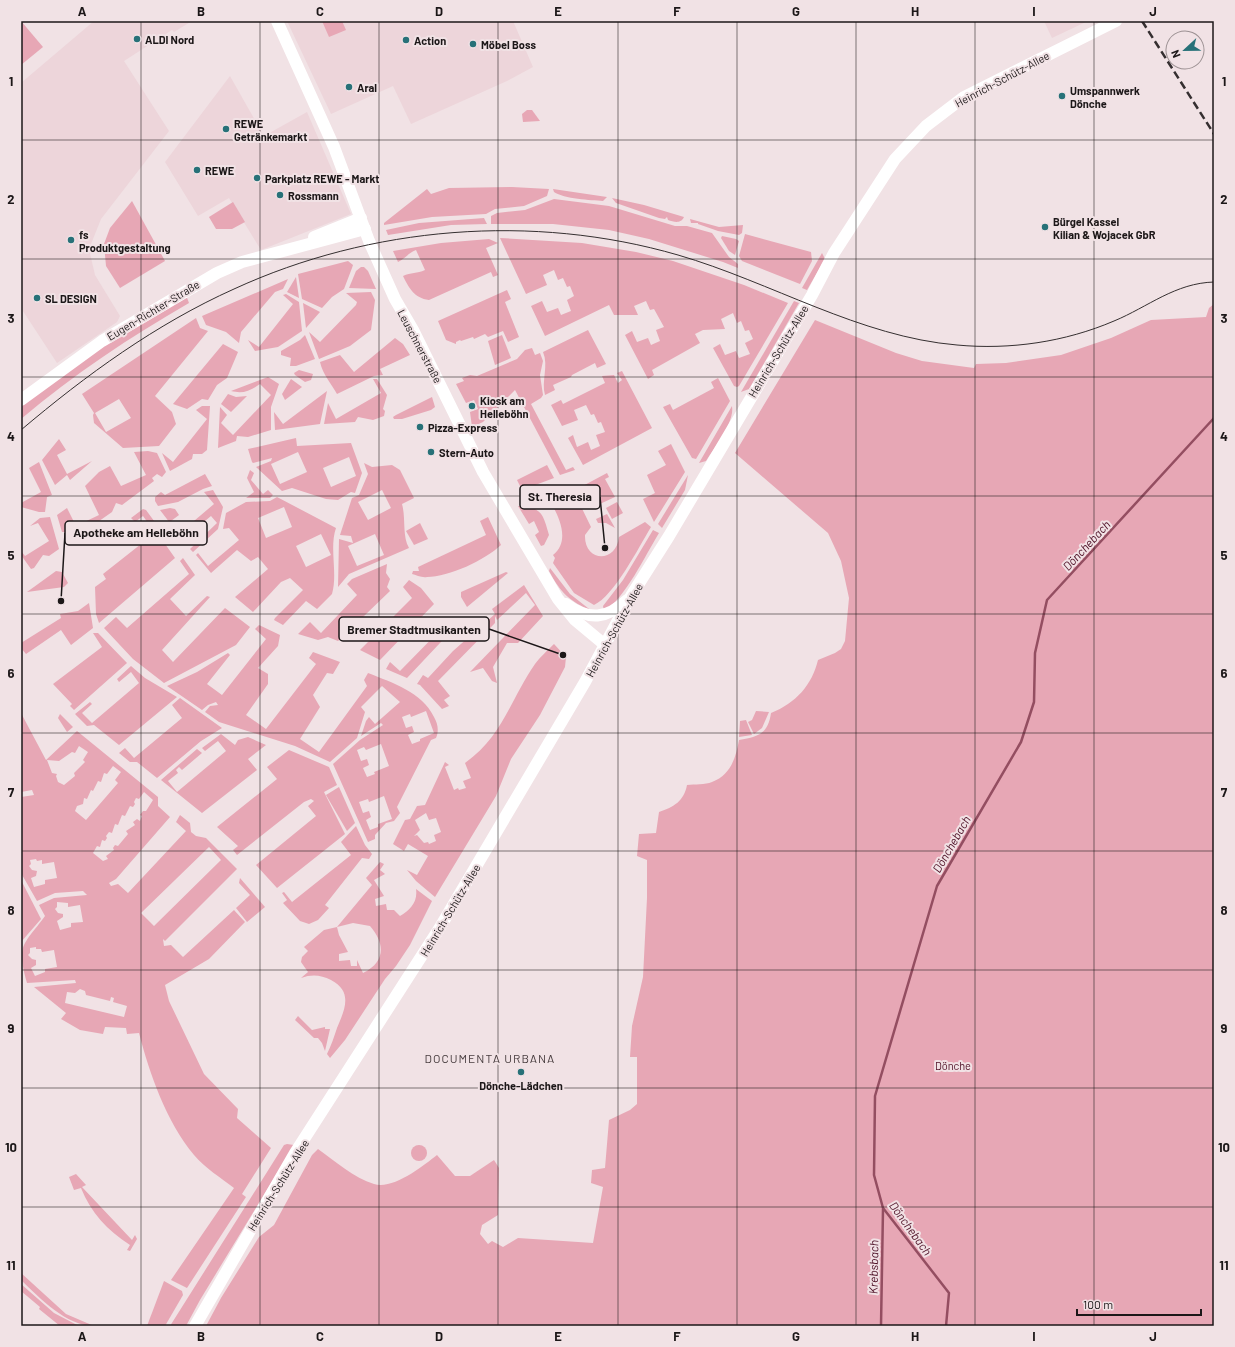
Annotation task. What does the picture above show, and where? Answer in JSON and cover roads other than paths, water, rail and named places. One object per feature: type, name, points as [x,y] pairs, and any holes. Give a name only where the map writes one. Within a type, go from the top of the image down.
[{"type":"main road","name":"Leuschnerstraße","points":[[277,21],[334,147],[363,224],[394,299],[413,330],[483,472],[558,599],[575,620],[605,645]]},
{"type":"main road","name":"Heinrich-Schütz-Allee","points":[[195,1326],[296,1153],[439,930],[605,645],[631,596],[669,536],[812,295],[834,253],[895,159],[926,126],[964,97],[1116,21]]},
{"type":"main road","name":"Eugen-Richter-Straße","points":[[21,400],[102,341],[217,273],[242,262],[298,247],[363,224]]},
{"type":"main road","points":[[558,599],[579,613],[589,616],[600,616],[618,609],[631,596]]},
{"type":"waterway","name":"Dönchebach","points":[[946,1326],[949,1293],[883,1208],[874,1175],[875,1096],[937,886],[1021,742],[1034,702],[1035,653],[1047,600],[1214,418]]},
{"type":"waterway","name":"Krebsbach","points":[[881,1326],[883,1209]]},
{"type":"tram line","points":[[21,430],[96,370],[149,334],[205,303],[234,289],[286,268],[341,251],[396,239],[453,233],[510,231],[567,234],[623,242],[678,255],[713,266],[816,307],[886,331],[921,340],[957,345],[1017,345],[1057,339],[1114,321],[1174,291],[1200,283],[1214,282]]},
{"type":"railway","points":[[1142,21],[1214,134]]},
{"type":"place","name":"ALDI Nord","points":[[137,39]]},
{"type":"place","name":"Action","points":[[406,40]]},
{"type":"place","name":"Möbel Boss","points":[[473,44]]},
{"type":"place","name":"Aral","points":[[349,87]]},
{"type":"place","name":"Umspannwerk Dönche","points":[[1062,96]]},
{"type":"place","name":"REWE Getränkemarkt","points":[[226,129]]},
{"type":"place","name":"REWE","points":[[197,170]]},
{"type":"place","name":"Parkplatz REWE - Markt","points":[[257,178]]},
{"type":"place","name":"Rossmann","points":[[280,195]]},
{"type":"place","name":"Bürgel Kassel Kilian & Wojacek GbR","points":[[1045,227]]},
{"type":"place","name":"fs Produktgestaltung","points":[[71,240]]},
{"type":"place","name":"SL DESIGN","points":[[37,298]]},
{"type":"place","name":"Kiosk am Helleböhn","points":[[472,406]]},
{"type":"place","name":"Pizza-Express","points":[[420,427]]},
{"type":"place","name":"Stern-Auto","points":[[431,452]]},
{"type":"place","name":"St. Theresia","points":[[605,548]]},
{"type":"place","name":"Apotheke am Helleböhn","points":[[61,601]]},
{"type":"place","name":"Bremer Stadtmusikanten","points":[[563,655]]},
{"type":"place","name":"Dönche-Lädchen","points":[[521,1072]]},
{"type":"district","name":"DOCUMENTA URBANA","points":[[490,1058]]},
{"type":"park label","name":"Dönche","points":[[953,1065]]}]
